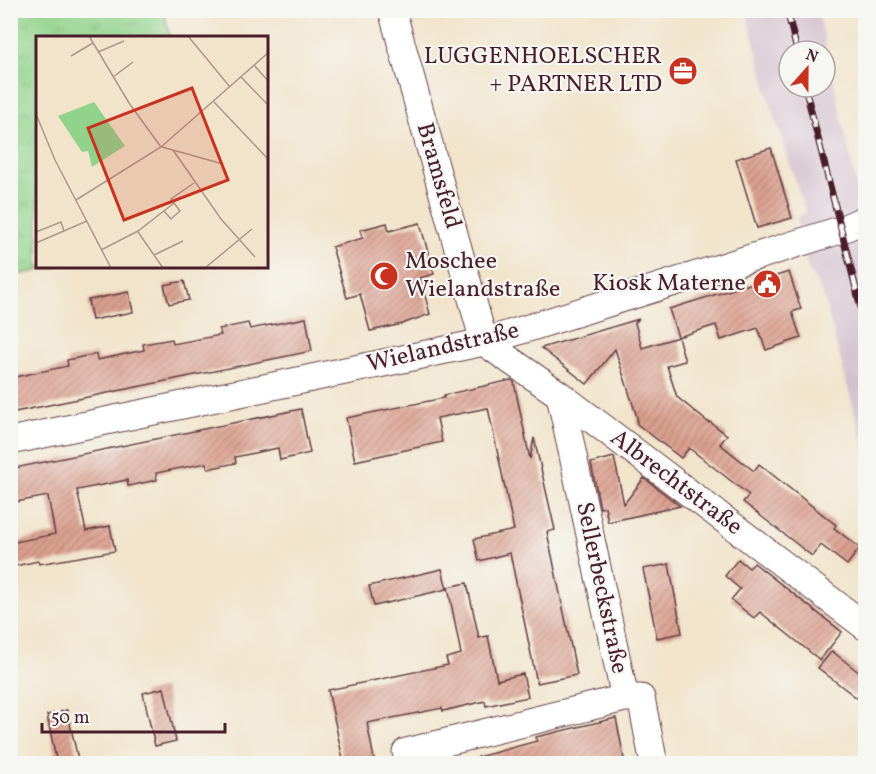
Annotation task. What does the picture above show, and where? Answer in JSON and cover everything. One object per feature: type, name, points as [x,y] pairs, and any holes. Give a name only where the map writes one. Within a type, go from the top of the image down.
[{"type":"street","name":"Bramsfeld","points":[[392,10],[484,342]]},
{"type":"street","name":"Wielandstraße","points":[[10,441],[484,342],[840,230],[866,219]]},
{"type":"street","name":"Albrechtstraße","points":[[484,342],[560,396],[866,627]]},
{"type":"street","name":"Sellerbeckstraße","points":[[560,396],[625,698],[641,698],[654,764]]},
{"type":"street","points":[[410,764],[406,752],[625,698]]},
{"type":"shaded area","points":[[746,11],[818,11],[824,39],[777,39],[777,99],[837,99],[837,97],[865,224],[865,451],[824,298],[807,265],[797,217],[806,213],[772,109]]},
{"type":"green space","points":[[11,10],[164,11],[170,36],[36,36],[36,268],[52,268],[11,276]]},
{"type":"building","points":[[771,148],[792,218],[757,228],[736,159]]},
{"type":"building","name":"Moschee Wielandstraße","points":[[387,223],[389,231],[420,223],[434,274],[420,278],[430,314],[402,324],[370,331],[360,294],[347,298],[332,247],[363,238],[360,230]]},
{"type":"building","points":[[789,272],[801,309],[792,312],[801,338],[766,350],[758,328],[721,340],[716,325],[678,337],[669,309]]},
{"type":"building","points":[[184,281],[189,300],[169,304],[164,285]]},
{"type":"building","points":[[129,292],[133,312],[92,320],[88,300]]},
{"type":"building","points":[[306,318],[312,351],[10,413],[10,378],[68,366],[67,360],[96,354],[97,360],[144,350],[143,344],[172,339],[173,344],[221,335],[219,329],[248,323],[250,329]]},
{"type":"building","points":[[639,319],[635,323],[642,348],[678,337],[685,361],[667,366],[677,397],[727,435],[720,444],[754,471],[759,464],[836,525],[834,528],[860,548],[847,565],[821,545],[812,556],[743,502],[749,495],[689,448],[681,458],[637,424],[637,417],[615,349],[587,384],[541,348]]},
{"type":"building","points":[[511,380],[514,382],[530,459],[534,438],[555,530],[547,532],[577,675],[537,683],[510,553],[479,561],[474,539],[514,530],[488,408],[437,418],[442,442],[355,461],[346,418],[444,398],[444,395]]},
{"type":"building","points":[[301,409],[310,453],[280,460],[278,448],[235,457],[236,463],[208,469],[206,463],[156,473],[157,480],[128,486],[127,480],[77,490],[86,531],[110,526],[115,551],[10,567],[10,543],[55,534],[48,496],[10,503],[10,469]]},
{"type":"building","points":[[614,457],[624,504],[644,478],[680,506],[608,522],[605,507],[600,508],[591,463]]},
{"type":"building","points":[[738,559],[749,568],[754,563],[842,632],[820,660],[760,612],[754,618],[731,600],[740,589],[725,576]]},
{"type":"building","points":[[669,564],[682,633],[657,638],[643,569]]},
{"type":"building","points":[[442,569],[447,589],[374,606],[369,586]]},
{"type":"building","points":[[467,583],[479,638],[488,636],[497,680],[523,674],[528,697],[486,706],[485,701],[443,711],[442,708],[367,723],[375,764],[344,764],[328,690],[448,665],[446,658],[461,654],[448,587]]},
{"type":"building","points":[[832,651],[866,678],[866,705],[818,668]]},
{"type":"building","points":[[164,688],[176,741],[155,746],[143,693]]},
{"type":"building","points":[[67,710],[79,764],[57,764],[47,715]]},
{"type":"building","points":[[616,718],[625,764],[479,764],[478,757],[537,741],[536,737]]},
{"type":"railway","points":[[787,10],[794,39]]},
{"type":"railway","points":[[808,99],[866,328]]},
{"type":"place","name":"LUGGENHOELSCHER + PARTNER LTD","points":[[683,71]]},
{"type":"place","name":"Moschee Wielandstraße","points":[[384,276]]},
{"type":"place","name":"Kiosk Materne","points":[[767,284]]}]
